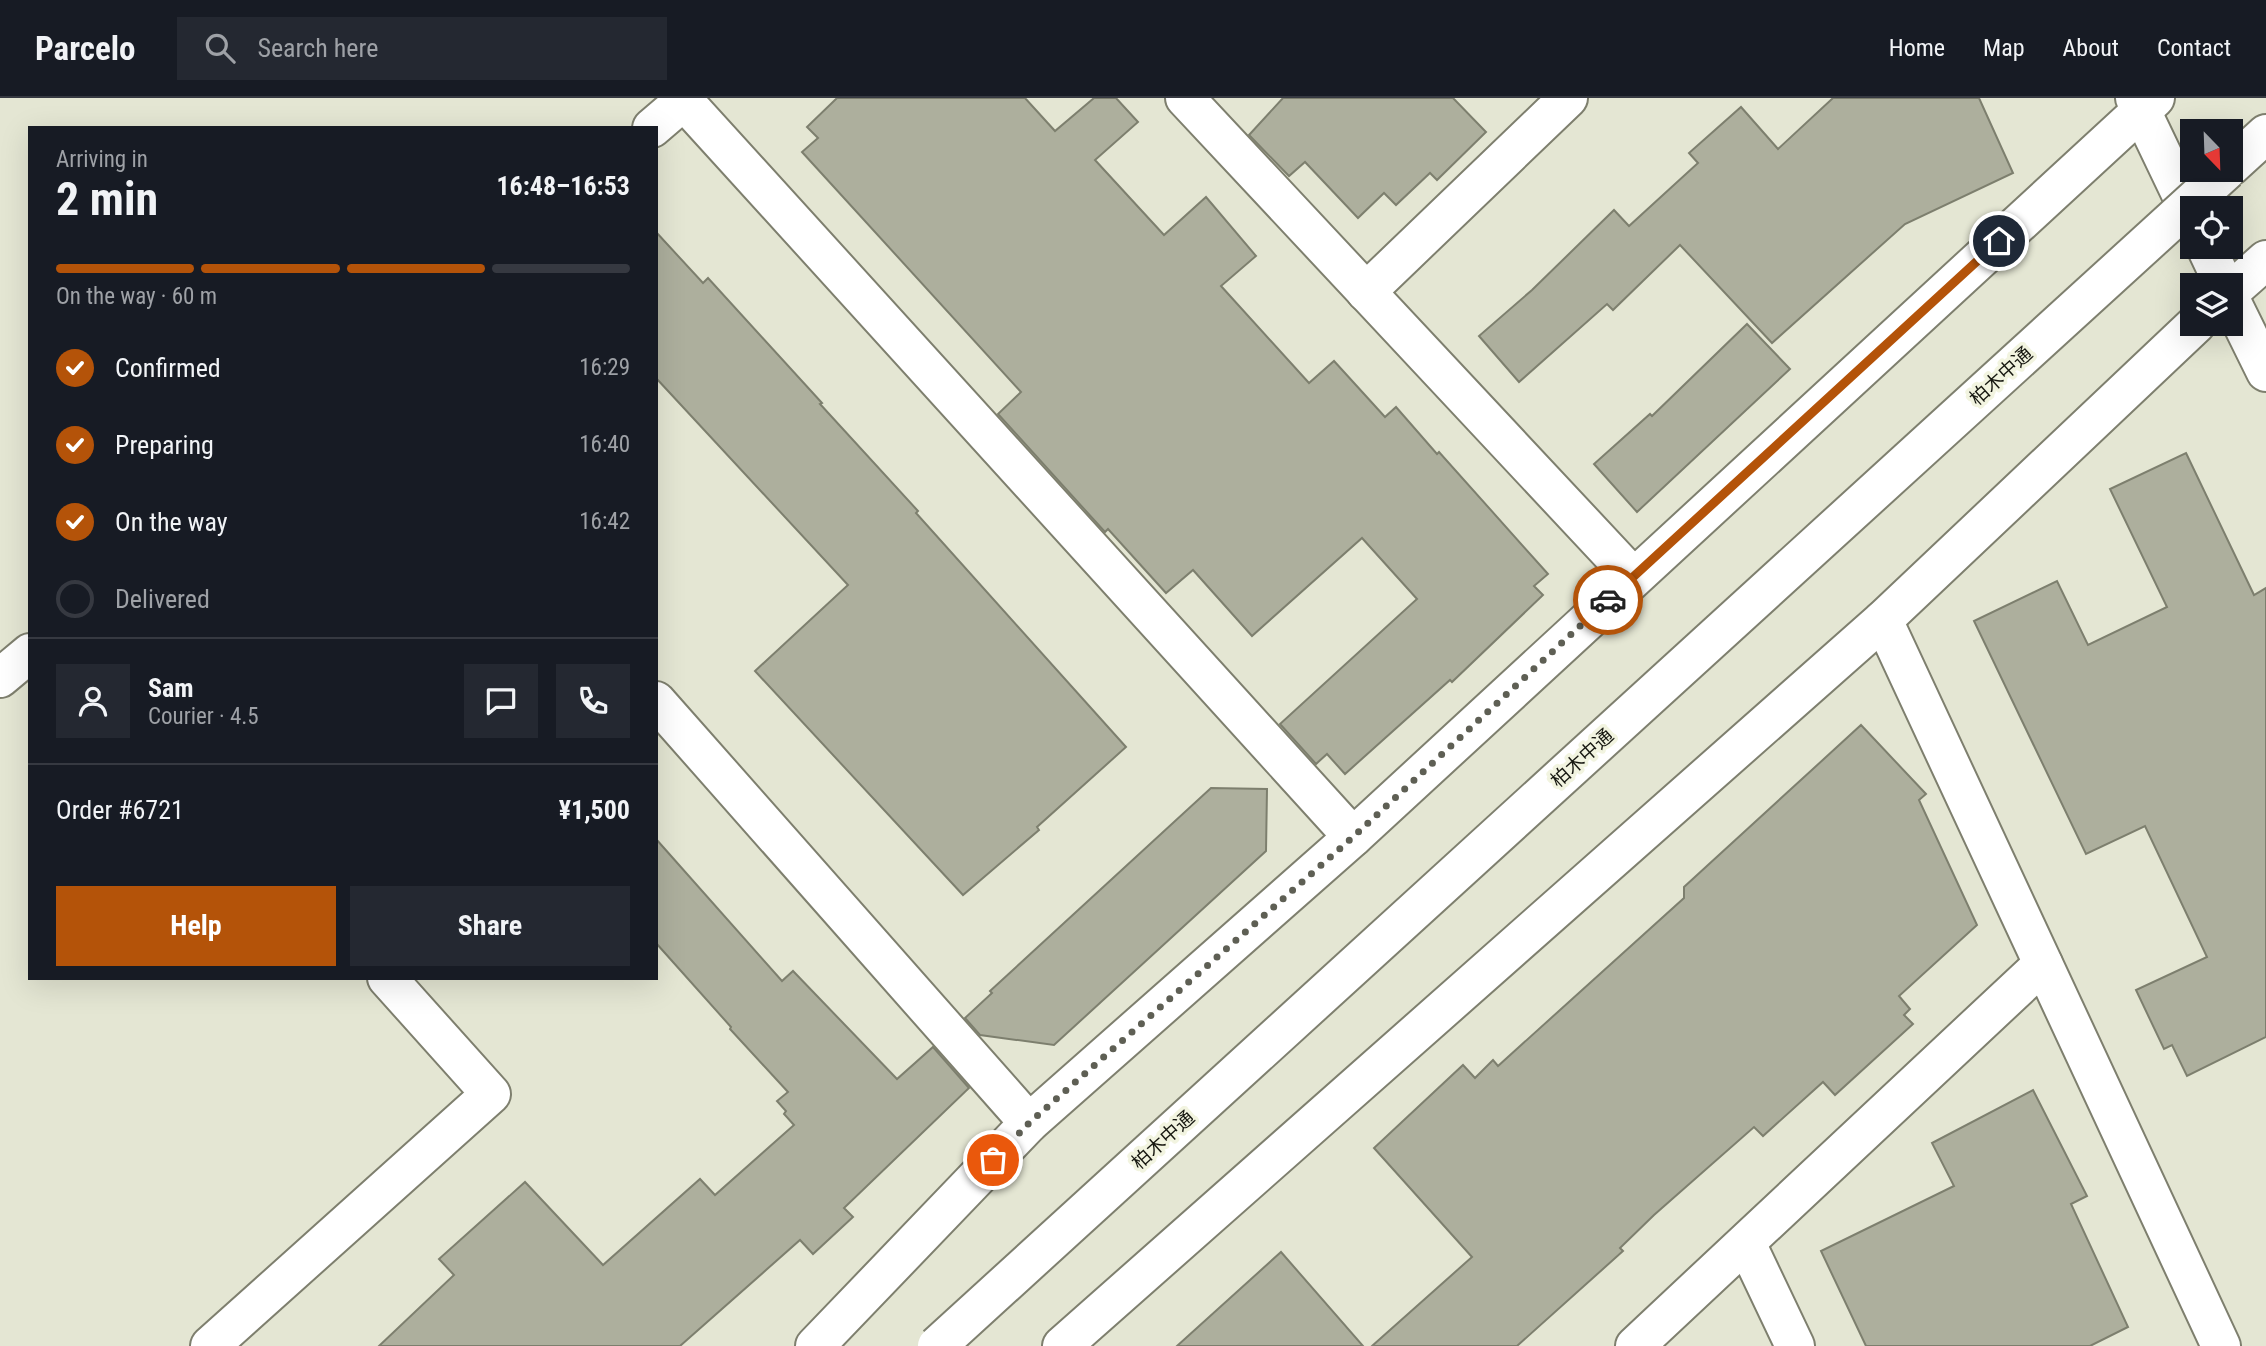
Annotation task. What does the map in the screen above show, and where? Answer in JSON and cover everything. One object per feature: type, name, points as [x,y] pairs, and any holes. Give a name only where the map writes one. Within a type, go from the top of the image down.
[{"type":"street","points":[[1185,98],[1633,577]]},
{"type":"street","points":[[1366,292],[1568,98]]},
{"type":"street","points":[[654,126],[685,100],[1353,837]]},
{"type":"street","points":[[816,1346],[1029,1123],[1353,837],[2144,102],[2183,196]]},
{"type":"street","points":[[2244,154],[2266,134]]},
{"type":"street","name":"柏木中通","points":[[937,1346],[2214,182]]},
{"type":"street","points":[[2243,280],[2266,260]]},
{"type":"street","points":[[2243,325],[2266,372]]},
{"type":"street","points":[[1062,1346],[1883,620],[2183,336]]},
{"type":"street","points":[[1883,620],[2221,1346]]},
{"type":"street","points":[[0,678],[28,655]]},
{"type":"street","points":[[658,703],[1029,1123]]},
{"type":"street","points":[[1636,1346],[2043,964]]},
{"type":"street","points":[[210,1346],[492,1094],[389,980]]},
{"type":"street","points":[[1746,1242],[1795,1346]]},
{"type":"building","points":[[837,98],[1025,98],[1055,131],[1094,98],[1116,98],[1138,122],[1095,160],[1164,235],[1206,197],[1256,256],[1221,286],[1309,383],[1334,361],[1385,417],[1396,407],[1548,574],[1534,586],[1543,595],[1452,682],[1450,680],[1345,774],[1327,754],[1316,764],[1280,724],[1417,599],[1362,538],[1252,636],[1193,570],[1166,593],[1108,529],[1105,532],[998,414],[1021,392],[802,152],[818,138],[807,127]]},
{"type":"building","points":[[1283,98],[1453,98],[1486,132],[1437,180],[1430,173],[1396,205],[1384,193],[1358,218],[1305,162],[1289,176],[1249,135]]},
{"type":"building","points":[[1833,98],[1979,98],[2013,173],[1905,224],[1772,343],[1680,245],[1613,310],[1607,304],[1519,382],[1479,336],[1532,290],[1614,210],[1629,226],[1698,163],[1689,153],[1741,107],[1778,149]]},
{"type":"building","points":[[658,234],[703,283],[708,278],[1126,747],[1037,827],[1039,830],[963,895],[755,671],[848,585],[658,380]]},
{"type":"building","points":[[1747,324],[1790,369],[1637,512],[1594,464],[1650,414],[1652,416]]},
{"type":"building","points":[[2186,453],[2254,595],[2266,588],[2266,1037],[2187,1076],[2172,1045],[2164,1049],[2136,990],[2207,957],[2145,826],[2086,854],[1974,621],[2057,581],[2088,645],[2167,607],[2110,489]]},
{"type":"building","points":[[1861,725],[1926,794],[1919,800],[1977,925],[1899,996],[1910,1009],[1904,1015],[1913,1024],[1835,1095],[1823,1082],[1763,1136],[1754,1127],[1654,1215],[1620,1248],[1623,1251],[1517,1346],[1372,1346],[1472,1257],[1374,1148],[1463,1065],[1475,1078],[1493,1060],[1498,1066],[1684,898],[1684,887]]},
{"type":"building","points":[[1211,788],[1267,789],[1266,851],[1054,1045],[980,1035],[965,1018],[992,993],[990,991]]},
{"type":"building","points":[[658,841],[782,981],[793,971],[897,1079],[933,1047],[969,1088],[844,1208],[853,1217],[813,1254],[800,1240],[680,1346],[379,1346],[454,1275],[439,1259],[525,1182],[603,1265],[700,1179],[715,1195],[794,1125],[777,1101],[788,1092],[658,945]]},
{"type":"building","points":[[2033,1090],[2087,1196],[2071,1204],[2128,1327],[2090,1346],[1866,1346],[1821,1251],[1954,1186],[1932,1143]]},
{"type":"building","points":[[1281,1252],[1363,1346],[1177,1346]]},
{"type":"way so far","points":[[993,1160],[1029,1123],[1353,837],[1608,600]]},
{"type":"route","points":[[1608,600],[1999,241]]}]
